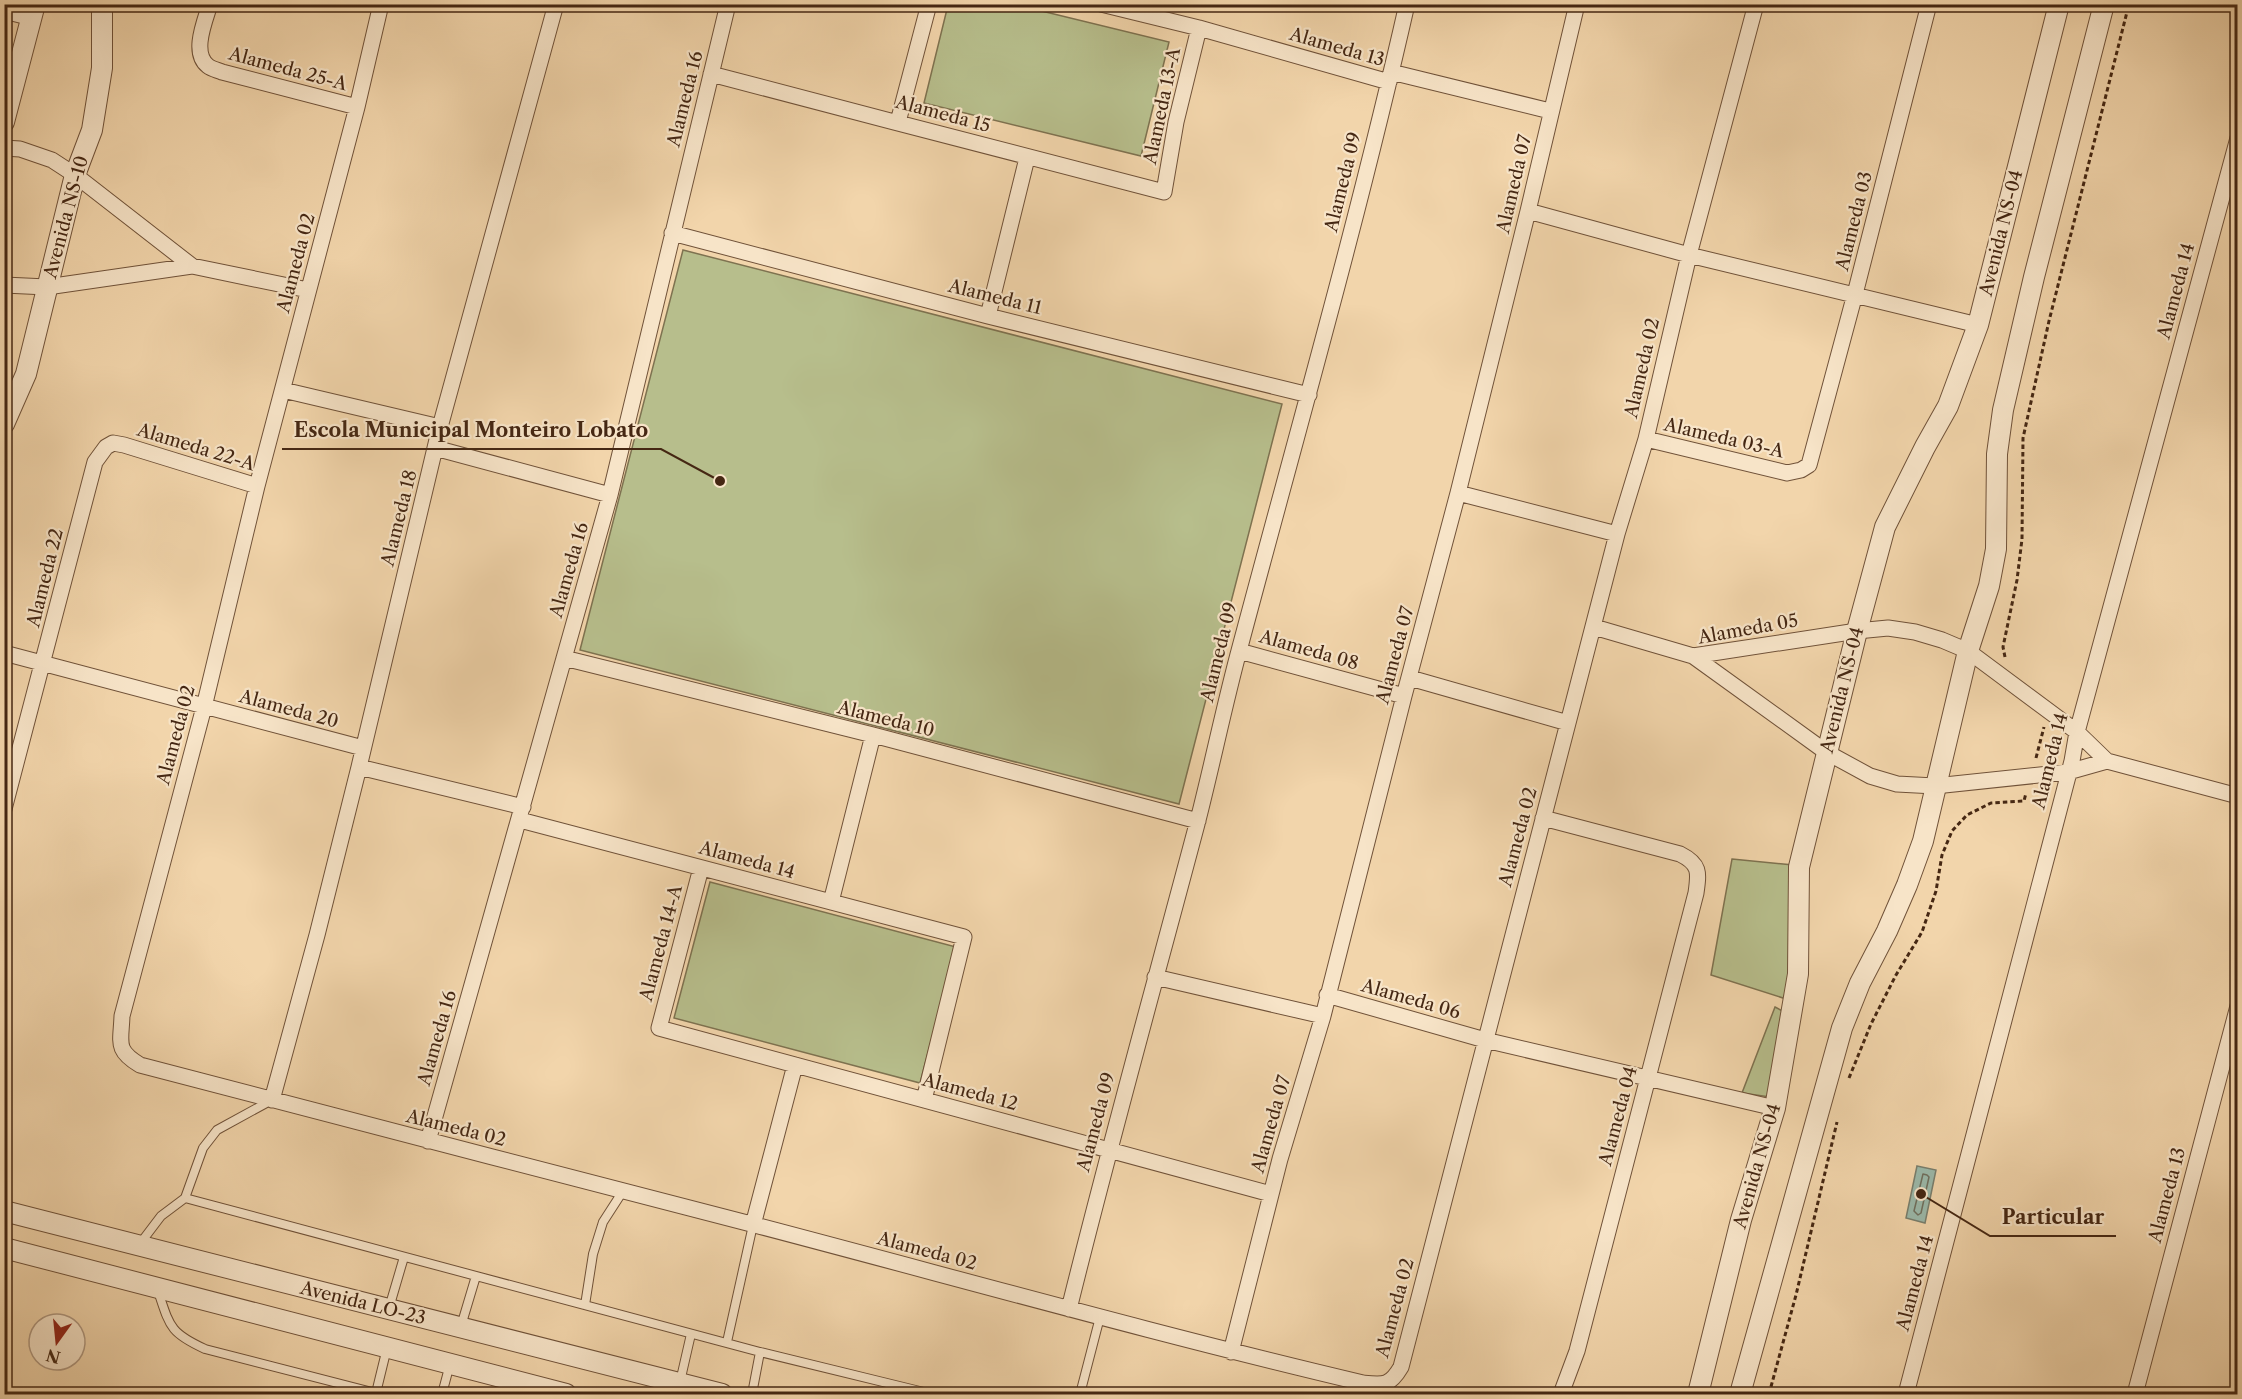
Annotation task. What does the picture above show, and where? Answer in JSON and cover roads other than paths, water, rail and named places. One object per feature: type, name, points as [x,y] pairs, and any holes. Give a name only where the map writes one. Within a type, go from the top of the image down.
[{"type":"street","name":"Avenida NS-10","points":[[4,424],[26,374],[75,175],[92,130],[102,68],[102,4]]},
{"type":"street","name":"Alameda 25-A","points":[[210,4],[200,47],[202,60],[208,66],[222,72],[357,107]]},
{"type":"street","name":"Alameda 02","points":[[381,4],[357,107],[257,486],[204,707],[123,1016],[121,1045],[126,1057],[140,1065],[1231,1352],[1363,1383],[1381,1385],[1394,1380],[1401,1367],[1617,534],[1646,439],[1689,255],[1755,5]]},
{"type":"street","name":"Alameda 18","points":[[272,1100],[359,767],[440,427],[556,4]]},
{"type":"street","name":"Alameda 16","points":[[428,1141],[522,814],[610,495],[728,4]]},
{"type":"street","points":[[898,122],[929,4]]},
{"type":"street","name":"Alameda 13","points":[[1101,4],[1390,77],[1550,111]]},
{"type":"street","name":"Alameda 09","points":[[1069,1309],[1108,1150],[1198,821],[1239,651],[1309,395],[1407,4]]},
{"type":"street","name":"Alameda 07","points":[[1231,1352],[1280,1159],[1323,1016],[1458,493],[1577,4]]},
{"type":"street","name":"Alameda 03","points":[[1815,447],[1929,4]]},
{"type":"street","name":"Avenida NS-04","points":[[1698,1395],[1741,1220],[1775,1108],[1798,975],[1799,867],[1857,631],[1885,527],[1948,406],[1978,325],[2060,4]]},
{"type":"street","points":[[1740,1395],[1832,1060],[1860,983],[1887,931],[1923,841],[1968,651],[1989,586],[1996,549],[1997,454],[2003,410],[2034,277],[2104,4]]},
{"type":"street","points":[[4,11],[34,11],[4,122]]},
{"type":"street","name":"Alameda 13-A","points":[[1164,192],[1176,122],[1199,28]]},
{"type":"street","name":"Alameda 15","points":[[711,74],[1164,192]]},
{"type":"street","name":"Alameda 14","points":[[1906,1395],[2077,732],[2238,138]]},
{"type":"street","points":[[4,148],[20,149],[52,160],[75,175],[192,267]]},
{"type":"street","points":[[988,316],[1027,158]]},
{"type":"street","points":[[1528,211],[1689,255],[1978,325]]},
{"type":"street","name":"Alameda 11","points":[[672,233],[988,316],[1309,395]]},
{"type":"street","points":[[4,285],[47,287],[192,267],[309,290]]},
{"type":"street","points":[[283,390],[440,427]]},
{"type":"street","name":"Alameda 03-A","points":[[1646,439],[1787,473],[1801,470],[1809,465],[1815,447]]},
{"type":"street","name":"Alameda 22-A","points":[[95,462],[106,447],[113,443],[257,486]]},
{"type":"street","points":[[435,448],[610,495]]},
{"type":"street","name":"Alameda 22","points":[[4,808],[44,663],[95,462]]},
{"type":"street","points":[[1458,493],[1617,534]]},
{"type":"street","points":[[1594,627],[1692,656]]},
{"type":"street","name":"Alameda 05","points":[[1692,656],[1857,631],[1888,628],[1915,632],[1968,651],[2077,732],[2107,761],[2238,796]]},
{"type":"street","name":"Alameda 08","points":[[1239,651],[1404,696]]},
{"type":"street","name":"Alameda 20","points":[[4,653],[363,748]]},
{"type":"street","name":"Alameda 05","points":[[1692,656],[1826,752],[1870,776],[1897,784],[1935,786],[2068,772],[2107,761]]},
{"type":"street","name":"Alameda 10","points":[[564,658],[873,735],[1198,821]]},
{"type":"street","points":[[1410,678],[1568,723]]},
{"type":"street","points":[[831,902],[873,735]]},
{"type":"street","name":"Alameda 14","points":[[359,767],[701,868],[964,937],[924,1100]]},
{"type":"street","name":"Alameda 04","points":[[1543,818],[1680,854],[1692,860],[1697,868],[1697,886],[1648,1078],[1577,1351],[1561,1395]]},
{"type":"street","name":"Alameda 14-A","points":[[659,1028],[701,868]]},
{"type":"street","points":[[1155,977],[1323,1016]]},
{"type":"street","name":"Alameda 06","points":[[1327,995],[1485,1040],[1775,1108]]},
{"type":"street","name":"Alameda 13","points":[[2135,1395],[2238,1006]]},
{"type":"street","name":"Alameda 12","points":[[659,1028],[1108,1150],[1270,1200]]},
{"type":"street","points":[[753,1225],[795,1065]]},
{"type":"street","name":"Avenida LO-23","points":[[4,1211],[722,1395]]},
{"type":"street","name":"Avenida LO-23","points":[[4,1248],[566,1395]]},
{"type":"lane","points":[[139,1245],[161,1216],[185,1198],[203,1148],[217,1130],[272,1100]]},
{"type":"lane","points":[[585,1305],[593,1254],[603,1222],[623,1191]]},
{"type":"lane","points":[[185,1198],[691,1334],[932,1395]]},
{"type":"lane","points":[[727,1342],[753,1225]]},
{"type":"lane","points":[[388,1309],[404,1257]]},
{"type":"lane","points":[[461,1328],[476,1276]]},
{"type":"lane","points":[[157,1288],[170,1326],[184,1339],[205,1349],[378,1394],[387,1348]]},
{"type":"lane","points":[[1080,1395],[1100,1317]]},
{"type":"lane","points":[[679,1383],[691,1334]]},
{"type":"lane","points":[[752,1395],[760,1352]]},
{"type":"lane","points":[[442,1395],[450,1364]]},
{"type":"water","points":[[1917,1166],[1936,1170],[1925,1223],[1906,1218]]},
{"type":"place","name":"Escola Municipal Monteiro Lobato","points":[[720,481]]},
{"type":"place","name":"Particular","points":[[1921,1194]]}]
